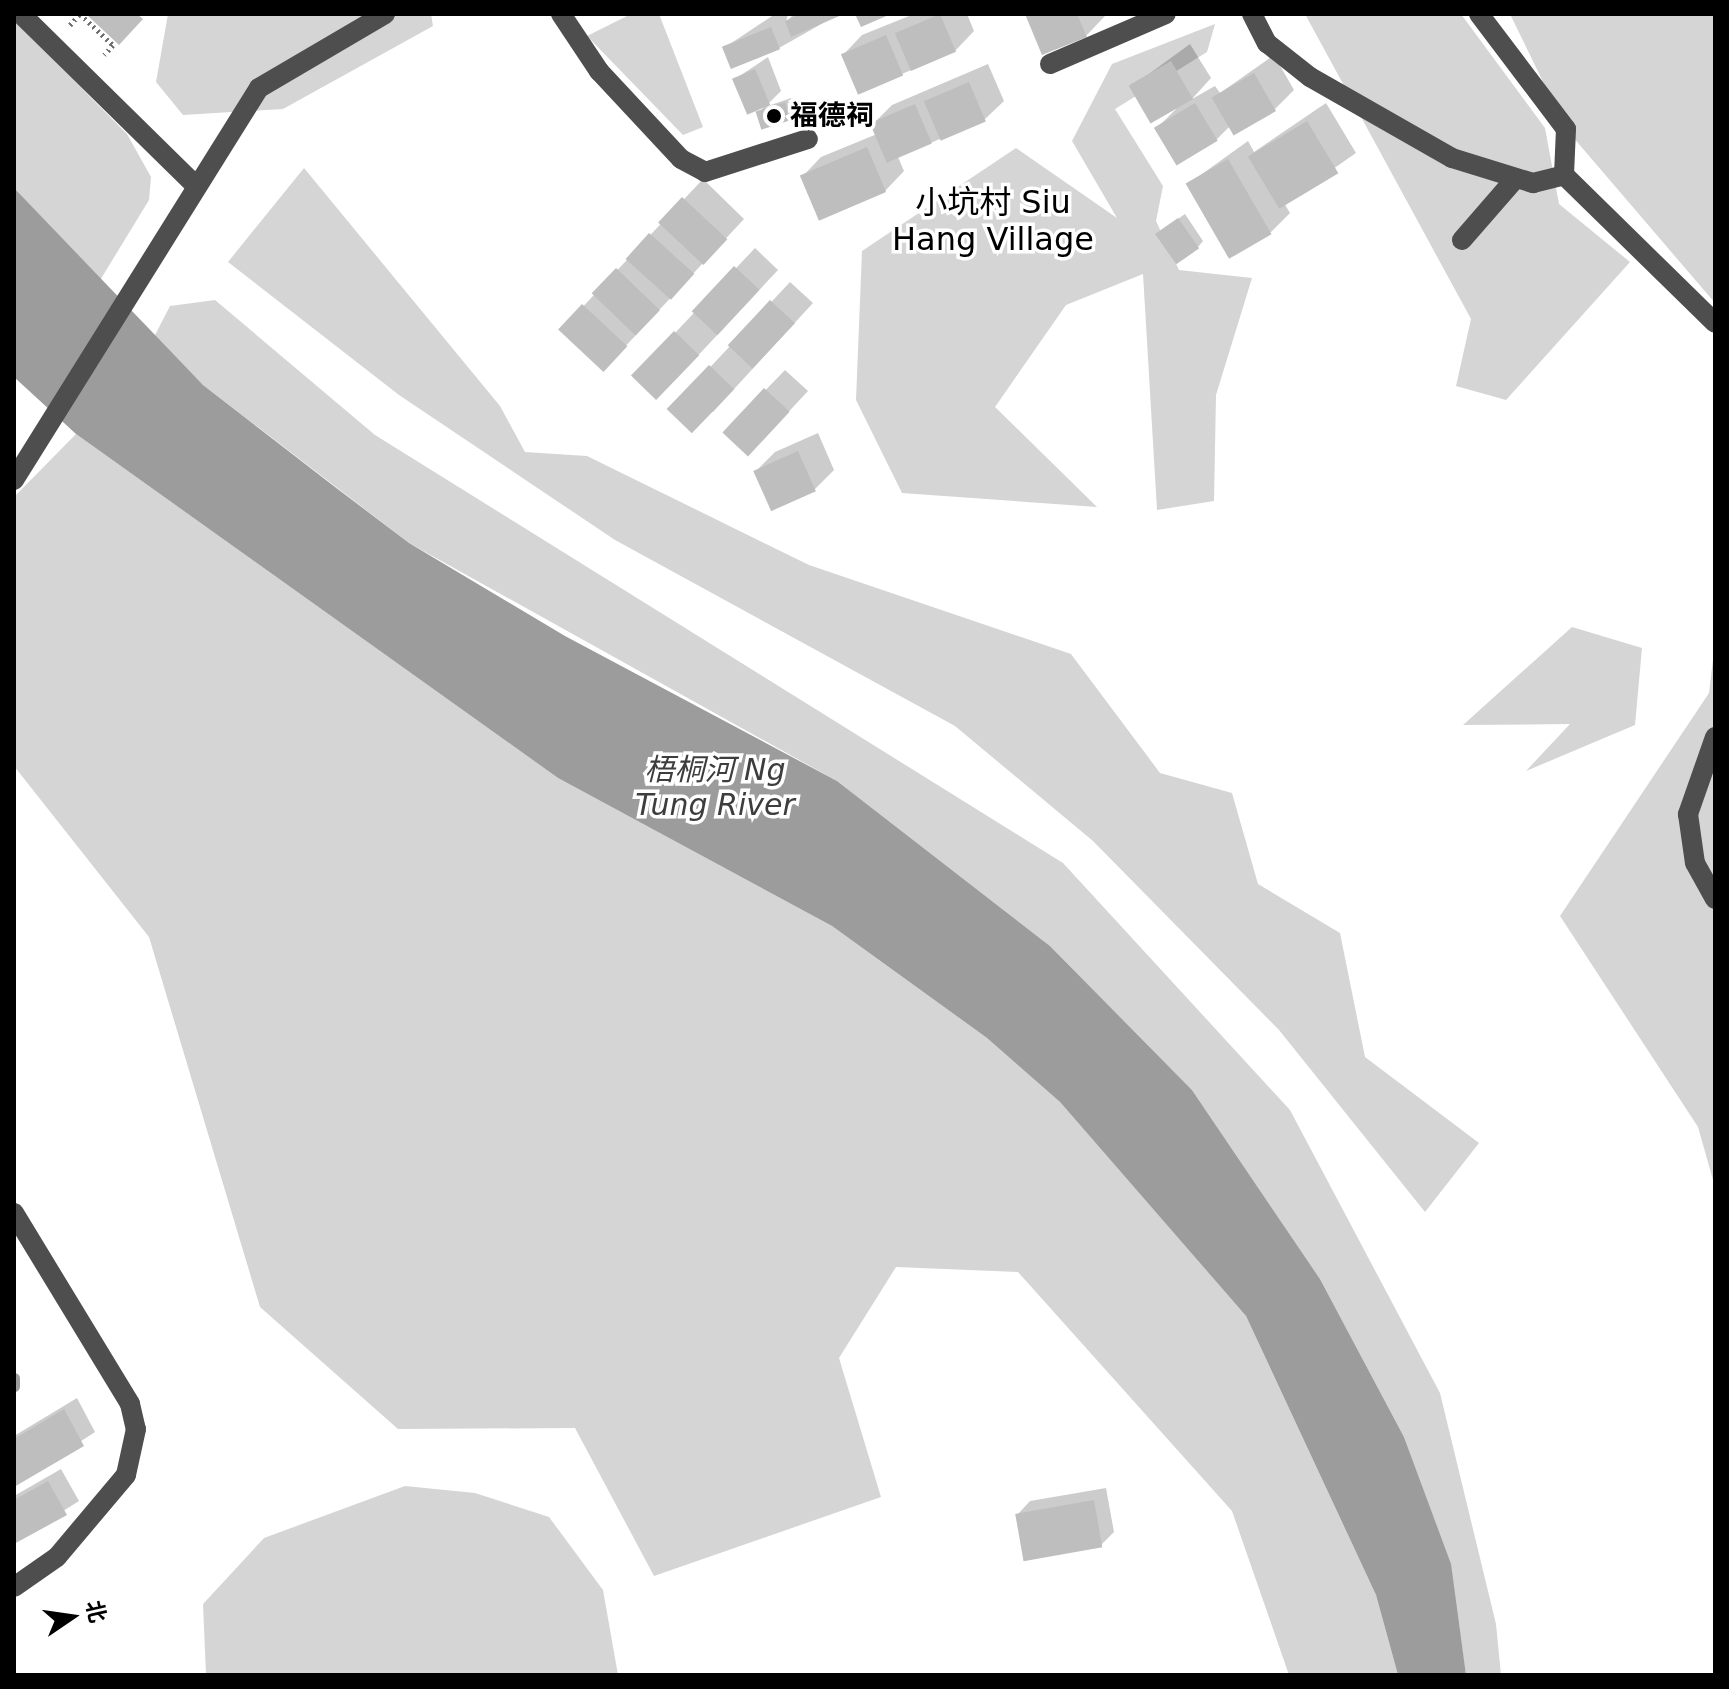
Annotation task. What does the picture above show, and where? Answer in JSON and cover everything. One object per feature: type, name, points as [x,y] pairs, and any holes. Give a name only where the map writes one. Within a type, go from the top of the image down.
[{"type":"street","points":[[21,14],[193,183]]},
{"type":"street","points":[[14,480],[193,183],[259,88],[385,14]]},
{"type":"street","points":[[561,14],[599,71],[681,159],[705,172],[808,139]]},
{"type":"street","points":[[1050,64],[1166,14]]},
{"type":"street","points":[[1252,14],[1267,43],[1310,77],[1452,158],[1515,179],[1564,175]]},
{"type":"street","points":[[1479,14],[1566,129],[1564,175],[1715,323]]},
{"type":"street","points":[[1462,240],[1515,179]]},
{"type":"street","points":[[1715,737],[1688,814],[1695,863],[1715,899]]},
{"type":"street","points":[[14,1213],[130,1404],[136,1429],[126,1475],[57,1557],[14,1587]]},
{"type":"shaded area","points":[[168,14],[431,14],[433,26],[283,109],[183,115],[156,82]]},
{"type":"shaded area","points":[[631,14],[659,14],[703,127],[683,135],[587,36]]},
{"type":"shaded area","points":[[1305,14],[1461,14],[1545,128],[1559,204],[1630,262],[1506,400],[1456,386],[1471,319]]},
{"type":"shaded area","points":[[1510,14],[1715,14],[1715,303],[1566,129]]},
{"type":"shaded area","points":[[14,20],[127,134],[151,177],[149,200],[99,282],[14,188]]},
{"type":"shaded area","points":[[1215,24],[1207,52],[1115,109],[1163,186],[1156,221],[1179,270],[1252,278],[1216,395],[1214,501],[1157,510],[1143,274],[1066,305],[995,407],[1097,507],[902,493],[856,400],[862,251],[1016,148],[1117,218],[1072,141],[1112,64]]},
{"type":"shaded area","points":[[304,168],[500,406],[525,452],[587,456],[809,565],[1071,654],[1160,773],[1232,793],[1258,884],[1340,933],[1365,1057],[1479,1143],[1425,1212],[1279,1030],[1093,841],[955,726],[615,540],[399,395],[228,262]]},
{"type":"shaded area","points":[[215,300],[375,435],[1063,863],[1290,1110],[1440,1393],[1496,1624],[1501,1675],[1466,1675],[1448,1558],[1404,1437],[1320,1279],[1192,1090],[1050,946],[837,781],[409,543],[203,385],[154,337],[170,306]]},
{"type":"shaded area","points":[[76,434],[558,778],[832,926],[987,1038],[1060,1102],[1246,1316],[1376,1595],[1398,1675],[1289,1675],[1232,1511],[1018,1272],[896,1267],[839,1358],[881,1497],[654,1576],[575,1428],[398,1429],[260,1307],[149,937],[14,766],[14,497]]},
{"type":"shaded area","points":[[1572,627],[1642,648],[1635,725],[1526,771],[1570,724],[1463,725]]},
{"type":"shaded area","points":[[1715,643],[1715,1187],[1698,1127],[1560,916],[1709,693]]},
{"type":"shaded area","points":[[405,1486],[475,1493],[549,1517],[603,1590],[618,1675],[206,1675],[203,1604],[264,1538]]},
{"type":"water","name":"梧桐河 Ng Tung River","points":[[14,188],[203,385],[335,487],[409,543],[565,636],[837,781],[1050,946],[1192,1090],[1320,1279],[1404,1437],[1451,1564],[1466,1675],[1398,1675],[1376,1595],[1246,1316],[1060,1102],[987,1038],[832,926],[558,778],[76,434],[14,377]]},
{"type":"building","points":[[86,14],[137,14],[143,19],[119,45]]},
{"type":"building","points":[[800,14],[844,14],[791,37],[785,21]]},
{"type":"building","points":[[855,14],[891,14],[861,27]]},
{"type":"building","points":[[940,14],[956,52],[911,71],[895,33]]},
{"type":"building","points":[[1025,14],[1077,14],[1087,37],[1042,55]]},
{"type":"building","points":[[771,27],[780,49],[731,69],[722,47]]},
{"type":"building","points":[[886,35],[903,76],[858,95],[841,54]]},
{"type":"building","points":[[1171,61],[1193,99],[1151,124],[1129,86]]},
{"type":"building","points":[[755,69],[770,105],[747,115],[732,79]]},
{"type":"building","points":[[1254,73],[1276,111],[1234,136],[1212,98]]},
{"type":"building","points":[[969,82],[986,122],[941,141],[924,101]]},
{"type":"building","name":"福德祠","points":[[785,102],[791,120],[761,130],[756,112]]},
{"type":"building","points":[[1195,103],[1218,141],[1177,165],[1154,128]]},
{"type":"building","points":[[915,104],[932,144],[887,163],[870,123]]},
{"type":"building","points":[[1307,121],[1338,173],[1279,209],[1248,157]]},
{"type":"building","points":[[867,147],[886,192],[819,221],[800,176]]},
{"type":"building","points":[[1228,159],[1272,234],[1229,259],[1186,184]]},
{"type":"building","points":[[682,197],[727,239],[703,265],[658,223]]},
{"type":"building","points":[[1178,218],[1199,248],[1176,264],[1155,234]]},
{"type":"building","points":[[649,233],[694,274],[671,300],[626,259]]},
{"type":"building","points":[[734,266],[760,290],[717,335],[692,311]]},
{"type":"building","points":[[616,268],[660,310],[636,336],[592,293]]},
{"type":"building","points":[[770,300],[795,323],[753,369],[728,345]]},
{"type":"building","points":[[582,304],[627,346],[603,372],[558,330]]},
{"type":"building","points":[[674,331],[699,355],[656,400],[631,376]]},
{"type":"building","points":[[709,365],[734,389],[692,433],[667,409]]},
{"type":"building","points":[[764,388],[790,412],[748,456],[722,433]]},
{"type":"building","points":[[798,451],[816,491],[771,511],[753,471]]},
{"type":"building","points":[[64,1409],[84,1446],[14,1487],[14,1439]]},
{"type":"building","points":[[48,1481],[67,1515],[14,1544],[14,1500]]},
{"type":"building","points":[[1094,1500],[1102,1547],[1024,1561],[1015,1514]]},
{"type":"waterway","points":[[14,1378],[14,1386]]},
{"type":"place","name":"福德祠","points":[[774,116]]},
{"type":"district","name":"小坑村 Siu Hang Village","points":[[993,222]]}]
